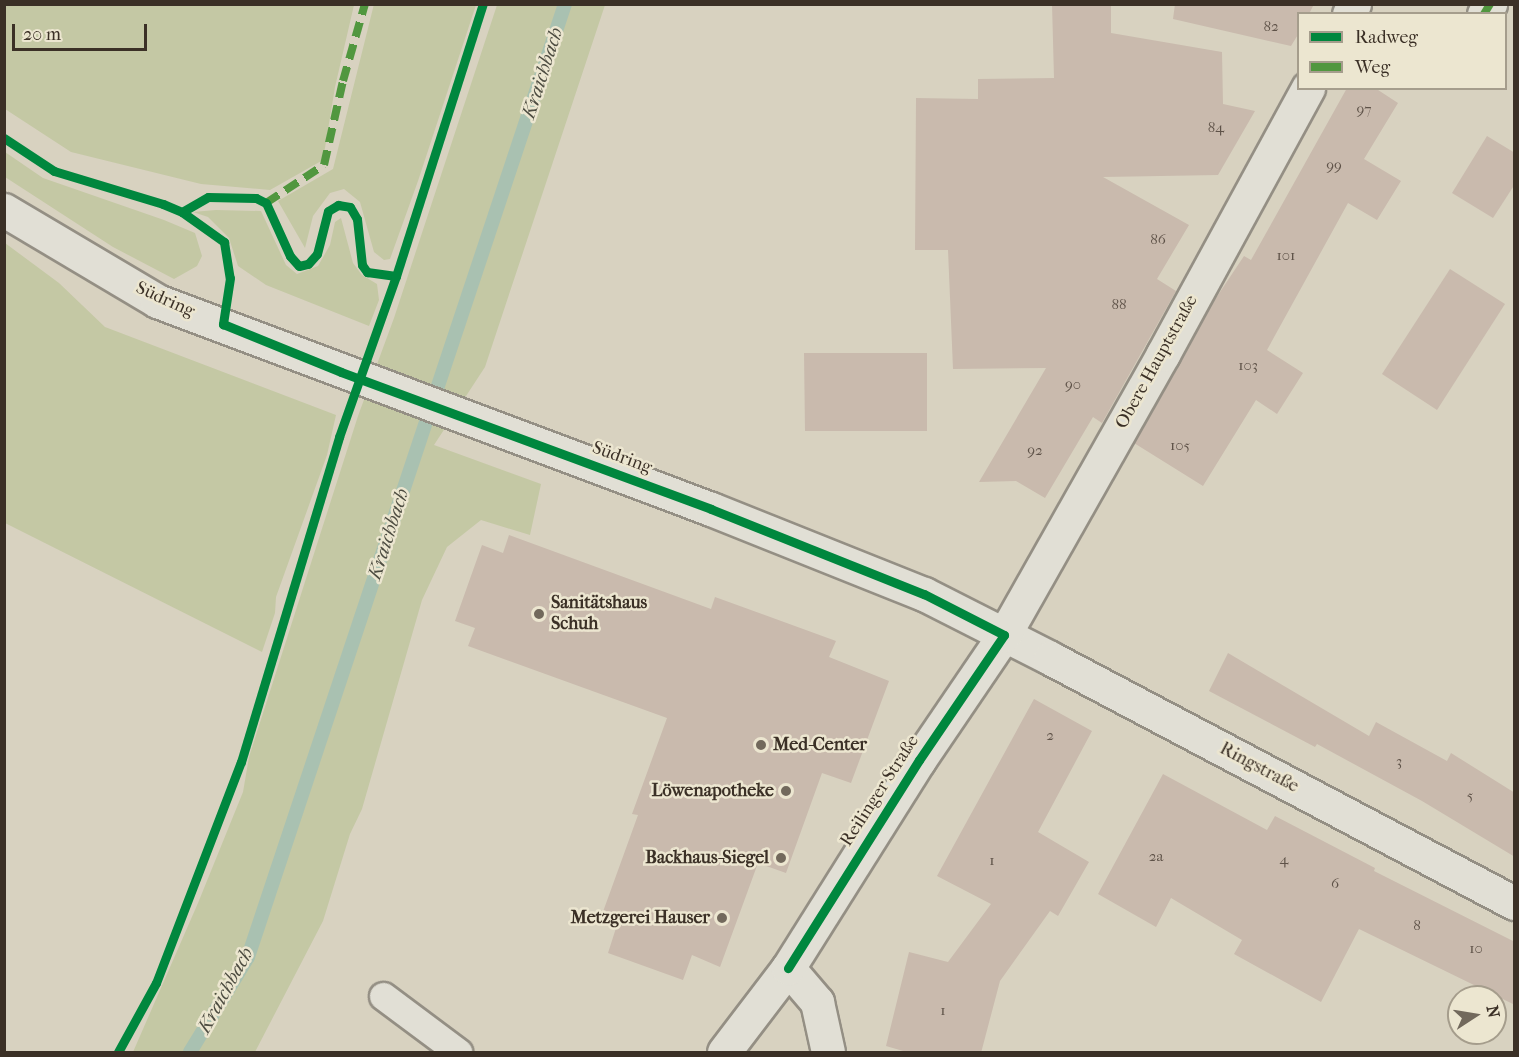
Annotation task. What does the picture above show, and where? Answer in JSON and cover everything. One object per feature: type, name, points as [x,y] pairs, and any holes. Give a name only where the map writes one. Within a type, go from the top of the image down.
[{"type":"street","name":"Obere Hauptstraße","points":[[1004,635],[1307,90]]},
{"type":"street","name":"Südring","points":[[4,210],[157,301],[711,509],[924,594],[1004,635]]},
{"type":"street","name":"Ringstraße","points":[[1004,635],[1515,903]]},
{"type":"street","name":"Reilinger Straße","points":[[724,1053],[788,968],[919,760],[1004,635]]},
{"type":"street","points":[[788,968],[817,1002],[828,1053]]},
{"type":"lane","points":[[383,996],[458,1053]]},
{"type":"green space","points":[[374,4],[476,5],[390,259],[384,260],[374,252],[360,202],[344,189],[330,193],[313,216],[305,248],[278,201],[333,169]]},
{"type":"green space","points":[[4,5],[354,5],[335,87],[323,160],[270,190],[201,184],[71,152],[5,109]]},
{"type":"green space","points":[[497,5],[605,5],[485,367],[434,445],[541,484],[530,535],[481,520],[447,547],[422,600],[362,809],[350,834],[323,921],[255,1052],[133,1052],[198,903],[243,792],[249,757],[358,416],[394,318]]},
{"type":"green space","points":[[5,152],[43,178],[195,233],[202,256],[197,266],[174,279],[113,247],[5,177]]},
{"type":"green space","points":[[261,211],[286,265],[297,274],[318,266],[330,245],[335,222],[341,218],[353,263],[362,275],[377,284],[379,300],[369,326],[266,285],[238,266],[229,238],[208,217],[193,212]]},
{"type":"green space","points":[[5,243],[59,283],[105,327],[336,415],[327,455],[276,597],[275,613],[262,652],[5,523]]},
{"type":"building","points":[[1052,4],[1111,4],[1111,33],[1222,52],[1223,104],[1255,111],[1218,175],[1103,177],[1189,225],[1157,279],[1176,291],[1102,423],[1093,417],[1045,498],[1016,481],[979,482],[1046,368],[953,369],[948,250],[915,250],[916,98],[978,99],[978,79],[1054,78]]},
{"type":"building","points":[[1175,4],[1314,4],[1310,12],[1297,12],[1297,36],[1291,46],[1173,19]]},
{"type":"building","points":[[1346,90],[1378,90],[1398,103],[1364,159],[1401,181],[1377,220],[1348,203],[1267,350],[1303,373],[1277,414],[1256,400],[1203,486],[1134,443],[1208,310],[1244,256],[1251,260]]},
{"type":"building","points":[[1487,136],[1515,153],[1515,184],[1493,218],[1452,193]]},
{"type":"building","points":[[1450,269],[1505,304],[1437,410],[1382,374]]},
{"type":"building","points":[[804,353],[927,353],[927,431],[805,431]]},
{"type":"building","name":"Med-Center","points":[[509,535],[711,609],[715,597],[836,641],[829,657],[889,681],[851,783],[822,773],[786,873],[758,863],[720,967],[692,955],[683,980],[608,953],[616,928],[600,920],[638,815],[632,814],[667,718],[468,646],[475,628],[455,621],[482,545],[503,553]]},
{"type":"building","points":[[1228,653],[1369,736],[1376,722],[1447,761],[1451,753],[1515,793],[1515,857],[1422,801],[1317,744],[1315,747],[1209,691]]},
{"type":"building","points":[[1034,699],[1092,731],[1038,832],[1089,862],[1058,916],[1050,911],[1000,981],[981,1053],[910,1053],[886,1046],[909,952],[948,962],[991,904],[937,876]]},
{"type":"building","points":[[1163,774],[1267,830],[1275,816],[1375,868],[1374,871],[1515,942],[1515,1005],[1507,1001],[1507,985],[1474,985],[1359,929],[1321,1002],[1234,954],[1242,940],[1171,898],[1156,927],[1098,894]]},
{"type":"waterway","name":"Kraichbach","points":[[190,1052],[248,957],[565,4]]},
{"type":"marked path","points":[[266,203],[324,165],[343,81],[365,4]]},
{"type":"marked path","points":[[1485,12],[1490,4]]},
{"type":"cycle path","points":[[118,1052],[156,983],[241,762],[339,437],[396,276],[483,4]]},
{"type":"cycle path","points":[[4,138],[54,171],[163,204],[182,212],[224,242],[230,278],[223,324],[341,372],[711,509],[924,594],[1004,635],[919,760],[788,968]]},
{"type":"cycle path","points":[[182,212],[208,197],[256,198],[266,203],[290,256],[299,266],[308,264],[317,254],[328,211],[338,205],[350,207],[357,219],[362,265],[367,272],[396,276]]},
{"type":"place","name":"Sanitätshaus Schuh","points":[[539,614]]},
{"type":"place","name":"Med-Center","points":[[761,745]]},
{"type":"place","name":"Löwenapotheke","points":[[786,791]]},
{"type":"place","name":"Backhaus-Siegel","points":[[781,858]]},
{"type":"place","name":"Metzgerei Hauser","points":[[722,918]]}]
